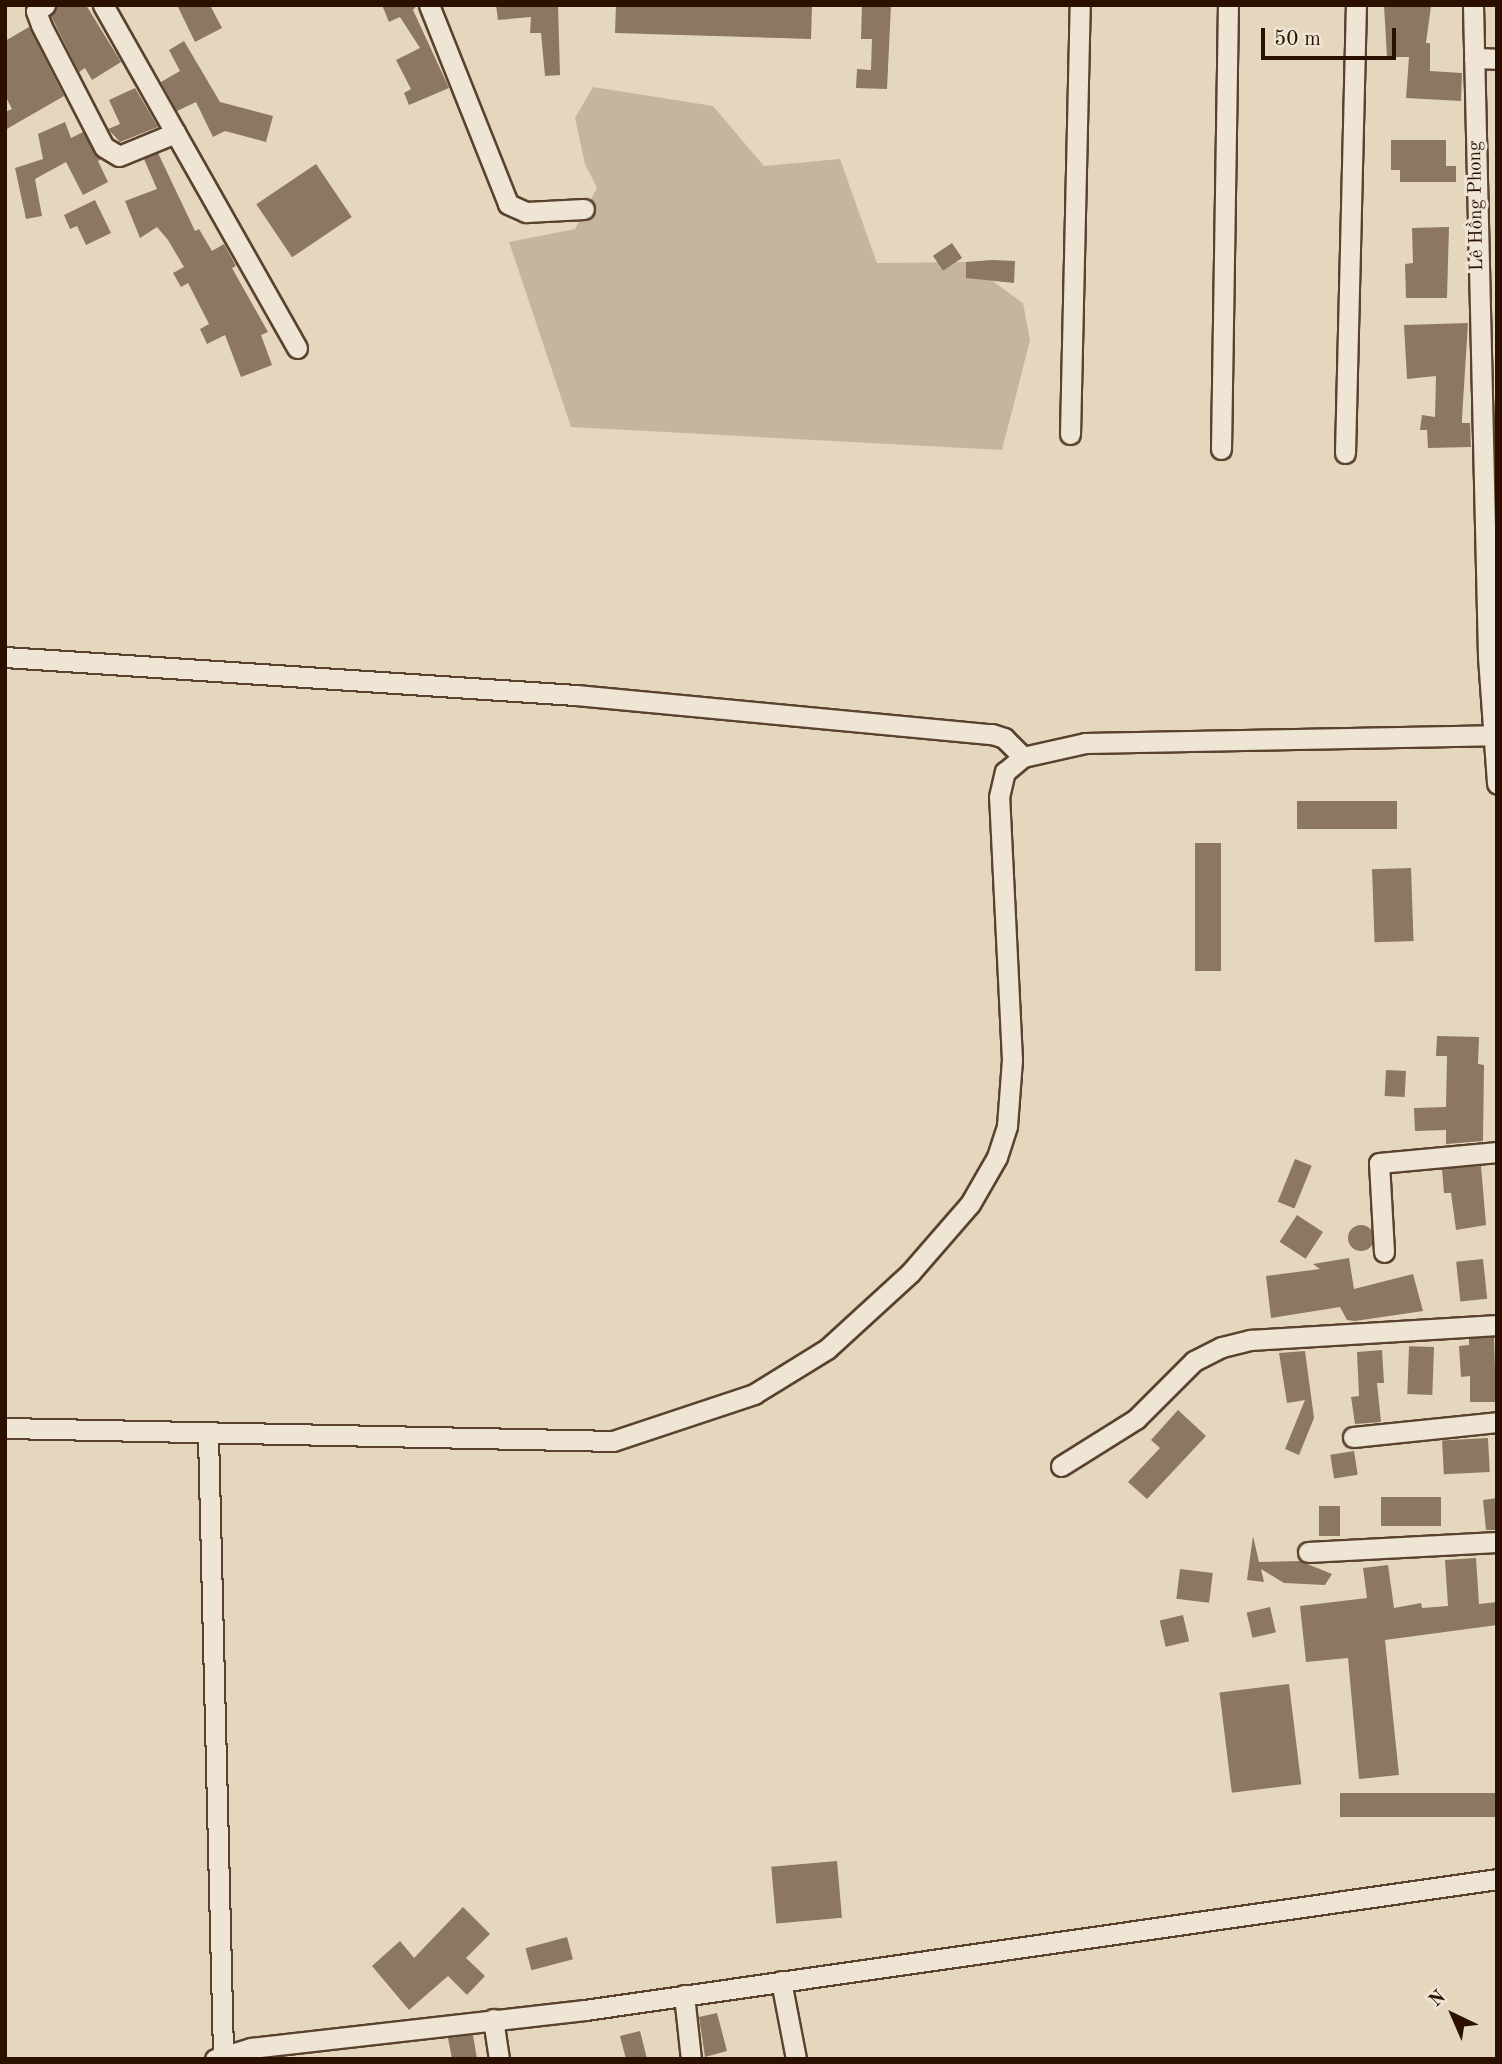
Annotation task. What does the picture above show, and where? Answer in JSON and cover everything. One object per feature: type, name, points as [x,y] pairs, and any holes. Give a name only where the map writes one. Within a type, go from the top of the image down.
[{"type":"street","points":[[45,5],[36,10],[41,25],[104,148],[119,156],[175,133]]},
{"type":"street","points":[[103,5],[297,348]]},
{"type":"street","points":[[429,5],[508,204],[526,212],[584,209]]},
{"type":"street","points":[[1070,434],[1080,5]]},
{"type":"street","points":[[1221,449],[1228,5]]},
{"type":"street","points":[[1345,453],[1356,5]]},
{"type":"street","name":"Lê Hồng Phong","points":[[1473,5],[1488,299],[1493,734],[1497,784]]},
{"type":"street","points":[[1474,58],[1497,59]]},
{"type":"street","points":[[5,657],[576,695],[992,734],[1004,738],[1023,757]]},
{"type":"street","points":[[5,1428],[208,1435],[613,1441],[754,1394],[827,1349],[910,1273],[970,1204],[1000,1147],[1007,1126],[1012,1060],[999,797],[1005,772],[1023,757],[1085,743],[1493,734]]},
{"type":"street","points":[[1384,1252],[1379,1163],[1497,1152]]},
{"type":"street","points":[[1061,1466],[1136,1419],[1194,1361],[1222,1347],[1251,1339],[1497,1325]]},
{"type":"street","points":[[1353,1437],[1497,1422]]},
{"type":"street","points":[[208,1435],[219,2056],[684,1995],[1497,1879]]},
{"type":"street","points":[[1308,1552],[1497,1542]]},
{"type":"street","points":[[781,1981],[796,2059]]},
{"type":"street","points":[[684,1995],[691,2059]]},
{"type":"street","points":[[493,2019],[499,2059]]},
{"type":"shaded area","points":[[593,87],[713,106],[764,166],[840,159],[877,263],[966,262],[1023,303],[1030,340],[1002,450],[571,427],[509,242],[575,229],[597,188],[585,164],[575,118]]},
{"type":"building","points":[[57,5],[86,5],[121,62],[92,80],[85,68],[79,72],[51,16]]},
{"type":"building","points":[[177,5],[210,5],[222,28],[195,42]]},
{"type":"building","points":[[382,5],[417,5],[413,10],[449,88],[409,105],[404,93],[411,89],[396,60],[420,48],[400,17],[389,22]]},
{"type":"building","points":[[496,5],[558,5],[560,75],[545,76],[541,33],[530,33],[531,17],[498,20]]},
{"type":"building","points":[[616,5],[812,5],[811,39],[615,33]]},
{"type":"building","points":[[862,5],[891,5],[887,89],[856,88],[857,69],[871,70],[872,39],[861,39]]},
{"type":"building","points":[[1384,5],[1431,6],[1426,43],[1430,43],[1430,71],[1462,73],[1461,101],[1406,98],[1409,57],[1387,57]]},
{"type":"building","points":[[29,27],[64,96],[5,130],[5,112],[12,109],[5,95],[5,41]]},
{"type":"building","points":[[184,41],[220,102],[273,116],[266,142],[225,131],[213,137],[196,102],[177,111],[161,82],[180,71],[169,50]]},
{"type":"building","points":[[135,88],[158,127],[120,142],[108,129],[120,124],[109,100]]},
{"type":"building","points":[[65,122],[71,138],[83,132],[101,159],[98,161],[108,182],[83,195],[66,162],[35,179],[42,216],[26,219],[15,168],[43,159],[38,134]]},
{"type":"building","points":[[1391,140],[1446,140],[1446,166],[1456,166],[1456,182],[1400,182],[1400,170],[1391,170]]},
{"type":"building","points":[[158,153],[195,231],[199,229],[212,251],[224,244],[236,266],[232,268],[268,332],[261,335],[272,365],[241,377],[225,335],[207,344],[200,329],[209,324],[188,283],[181,287],[173,273],[184,267],[168,240],[157,227],[140,238],[125,201],[157,189],[144,159]]},
{"type":"building","points":[[316,164],[352,217],[292,257],[256,204]]},
{"type":"building","points":[[95,200],[111,233],[86,245],[77,226],[70,229],[64,215]]},
{"type":"building","points":[[1449,227],[1447,298],[1406,298],[1405,264],[1413,263],[1412,228]]},
{"type":"building","points":[[952,243],[962,258],[943,271],[933,256]]},
{"type":"building","points":[[1015,261],[1014,283],[966,278],[966,262]]},
{"type":"building","points":[[1468,323],[1462,423],[1470,423],[1471,447],[1428,448],[1427,430],[1420,430],[1422,415],[1435,417],[1436,376],[1407,379],[1404,325]]},
{"type":"building","points":[[1297,801],[1397,801],[1397,829],[1297,829]]},
{"type":"building","points":[[1195,843],[1221,843],[1221,971],[1195,971]]},
{"type":"building","points":[[1411,868],[1414,941],[1375,942],[1372,869]]},
{"type":"building","points":[[1437,1036],[1479,1037],[1478,1064],[1484,1065],[1483,1141],[1446,1144],[1446,1130],[1415,1131],[1414,1108],[1446,1107],[1447,1056],[1436,1056]]},
{"type":"building","points":[[1386,1070],[1406,1071],[1405,1097],[1385,1096]]},
{"type":"building","points":[[1295,1159],[1312,1166],[1294,1208],[1278,1202]]},
{"type":"building","points":[[1481,1166],[1486,1225],[1456,1230],[1451,1193],[1444,1193],[1442,1169]]},
{"type":"building","points":[[1297,1215],[1323,1232],[1306,1259],[1280,1242]]},
{"type":"building","points":[[1361,1225],[1370,1229],[1374,1238],[1370,1247],[1361,1251],[1352,1247],[1348,1238],[1352,1229]]},
{"type":"building","points":[[1349,1258],[1354,1289],[1413,1274],[1423,1311],[1355,1321],[1347,1320],[1340,1307],[1271,1318],[1266,1276],[1320,1269],[1313,1264]]},
{"type":"building","points":[[1483,1259],[1487,1299],[1460,1302],[1456,1262]]},
{"type":"building","points":[[1494,1337],[1496,1402],[1470,1402],[1470,1376],[1461,1377],[1459,1346],[1469,1345],[1469,1339]]},
{"type":"building","points":[[1409,1346],[1434,1347],[1432,1395],[1407,1394]]},
{"type":"building","points":[[1382,1350],[1384,1383],[1377,1383],[1381,1422],[1355,1424],[1351,1397],[1359,1396],[1357,1352]]},
{"type":"building","points":[[1305,1351],[1314,1418],[1299,1455],[1285,1449],[1305,1400],[1287,1403],[1279,1353]]},
{"type":"building","points":[[1178,1410],[1206,1436],[1147,1499],[1128,1482],[1160,1448],[1151,1440]]},
{"type":"building","points":[[1488,1438],[1490,1472],[1444,1474],[1442,1440]]},
{"type":"building","points":[[1354,1451],[1358,1475],[1334,1478],[1330,1455]]},
{"type":"building","points":[[1381,1497],[1441,1497],[1441,1526],[1381,1526]]},
{"type":"building","points":[[1497,1498],[1497,1530],[1486,1530],[1483,1500]]},
{"type":"building","points":[[1319,1506],[1340,1506],[1340,1536],[1319,1536]]},
{"type":"building","points":[[1253,1536],[1259,1562],[1300,1561],[1332,1574],[1325,1585],[1284,1583],[1261,1569],[1264,1582],[1247,1580]]},
{"type":"building","points":[[1476,1558],[1479,1604],[1497,1602],[1497,1625],[1385,1640],[1399,1775],[1359,1779],[1348,1658],[1306,1662],[1300,1606],[1367,1598],[1363,1568],[1388,1565],[1394,1608],[1421,1603],[1422,1608],[1448,1606],[1445,1560]]},
{"type":"building","points":[[1180,1569],[1213,1573],[1209,1603],[1176,1599]]},
{"type":"building","points":[[1270,1607],[1276,1632],[1252,1638],[1247,1612]]},
{"type":"building","points":[[1183,1615],[1189,1641],[1166,1647],[1160,1620]]},
{"type":"building","points":[[1289,1684],[1301,1784],[1232,1793],[1220,1693]]},
{"type":"building","points":[[1340,1793],[1497,1793],[1497,1817],[1340,1817]]},
{"type":"building","points":[[837,1861],[842,1918],[776,1924],[771,1867]]},
{"type":"building","points":[[463,1907],[490,1934],[466,1958],[485,1976],[467,1995],[448,1976],[409,2010],[372,1966],[400,1941],[414,1958]]},
{"type":"building","points":[[567,1937],[573,1959],[531,1970],[525,1948]]},
{"type":"building","points":[[717,2013],[727,2051],[705,2057],[699,2017]]},
{"type":"building","points":[[640,2031],[647,2059],[626,2059],[620,2036]]},
{"type":"building","points":[[473,2035],[477,2059],[452,2059],[448,2038]]}]
